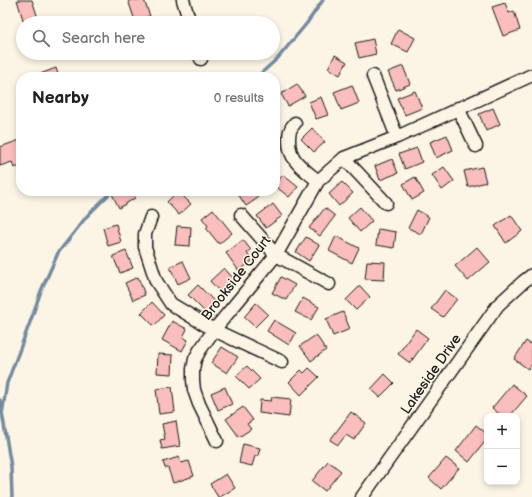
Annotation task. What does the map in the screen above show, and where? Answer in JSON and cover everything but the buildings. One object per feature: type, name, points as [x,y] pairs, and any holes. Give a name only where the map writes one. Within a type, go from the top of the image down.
[{"type":"street","points":[[183,0],[188,16]]},
{"type":"street","name":"Brookside Court","points":[[217,441],[194,390],[193,369],[196,359],[200,350],[214,330],[276,255],[318,181],[344,158],[396,137],[532,75]]},
{"type":"street","points":[[373,76],[396,137]]},
{"type":"street","points":[[458,108],[476,146]]},
{"type":"street","points":[[295,123],[289,136],[290,152],[299,164],[318,181]]},
{"type":"street","points":[[344,158],[386,203]]},
{"type":"street","points":[[241,215],[276,255],[329,284]]},
{"type":"street","points":[[151,217],[145,234],[145,247],[156,281],[171,304],[214,330],[282,362]]},
{"type":"street","name":"Lakeside Drive","points":[[362,497],[498,305],[532,275]]},
{"type":"waterway","points":[[280,56],[307,23],[323,0]]},
{"type":"waterway","points":[[263,72],[276,60]]},
{"type":"waterway","points":[[2,414],[7,383],[41,291],[58,253],[87,216],[107,196]]},
{"type":"waterway","points":[[0,400],[11,467],[12,497]]}]
